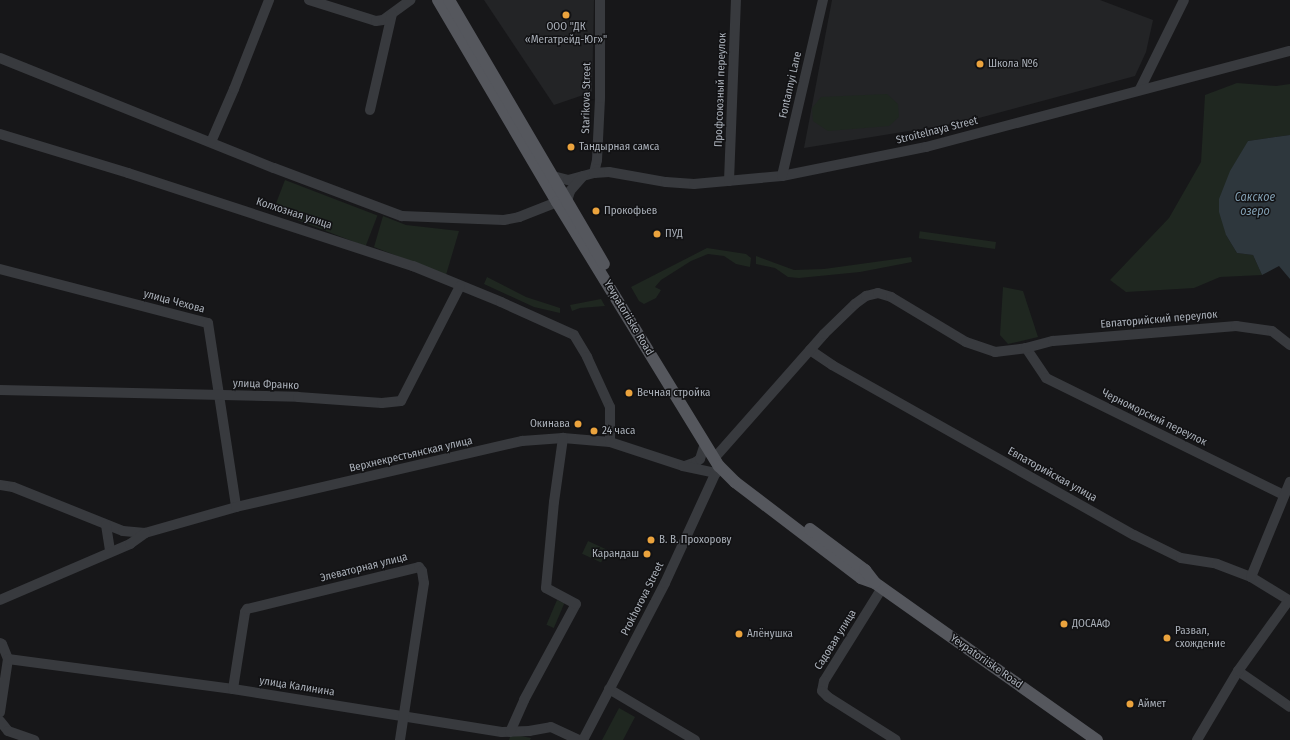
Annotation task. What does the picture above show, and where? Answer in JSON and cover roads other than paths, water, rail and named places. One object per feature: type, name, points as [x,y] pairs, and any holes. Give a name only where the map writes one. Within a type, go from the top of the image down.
[{"type":"main road","name":"Yevpatoriiske Road","points":[[438,0],[562,201],[718,464]]},
{"type":"main road","name":"Yevpatoriiske Road","points":[[449,0],[553,176],[562,201],[718,464],[740,477],[865,570],[878,586],[1092,739]]},
{"type":"street","points":[[211,142],[234,89],[269,0]]},
{"type":"street","points":[[309,0],[376,21],[383,20],[411,0]]},
{"type":"street","name":"Starikova Street","points":[[594,173],[597,160],[600,98],[600,0]]},
{"type":"street","name":"Профсоюзный переулок","points":[[729,181],[736,0]]},
{"type":"street","name":"Fontannyi Lane","points":[[782,176],[823,0]]},
{"type":"street","points":[[1140,90],[1184,0]]},
{"type":"street","points":[[370,110],[392,14]]},
{"type":"street","name":"Stroitelnaya Street","points":[[553,176],[568,180],[594,173],[609,172],[666,182],[687,183],[782,176],[926,147],[1290,51]]},
{"type":"street","points":[[0,58],[348,197],[402,216],[504,220],[519,217],[562,201],[583,176]]},
{"type":"street","name":"Колхозная улица","points":[[0,134],[128,173],[406,263],[574,336],[587,357],[610,407],[610,442]]},
{"type":"street","name":"улица Чехова","points":[[0,269],[208,323],[236,507]]},
{"type":"street","name":"улица Франко","points":[[0,390],[298,397],[382,403],[401,401],[457,284]]},
{"type":"street","name":"Евпаторийский переулок","points":[[810,350],[855,304],[866,296],[878,293],[891,297],[966,342],[982,348],[1002,352],[1053,341],[1236,326],[1272,331],[1290,345]]},
{"type":"street","name":"Черноморский переулок","points":[[1026,348],[1046,378],[1284,495]]},
{"type":"street","name":"Prokhorova Street","points":[[583,740],[665,583],[718,464],[810,350]]},
{"type":"street","name":"Евпаторийская улица","points":[[810,350],[832,365],[1134,535],[1181,558],[1217,564],[1251,577],[1289,601]]},
{"type":"street","points":[[510,732],[524,700],[576,604],[546,588],[554,502],[563,438]]},
{"type":"street","name":"Верхнекрестьянская улица","points":[[0,485],[13,487],[123,531],[144,533],[236,507],[522,441],[563,438],[610,442],[683,466],[718,464]]},
{"type":"street","points":[[683,466],[696,462],[700,458],[705,444]]},
{"type":"street","points":[[1251,577],[1290,482]]},
{"type":"street","points":[[106,525],[110,551]]},
{"type":"street","name":"Верхнекрестьянская улица","points":[[0,600],[110,551],[130,544],[144,533]]},
{"type":"street","name":"Элеваторная улица","points":[[233,689],[245,612],[247,609],[419,567],[422,571],[424,583],[400,740]]},
{"type":"street","name":"Садовая улица","points":[[878,586],[824,681],[822,691],[828,697],[896,740]]},
{"type":"street","points":[[1197,740],[1238,671],[1289,601]]},
{"type":"street","points":[[0,643],[2,644],[8,659],[0,712]]},
{"type":"street","name":"улица Калинина","points":[[8,659],[233,689],[510,732],[529,732],[551,727],[579,740]]},
{"type":"street","points":[[1238,671],[1290,707]]},
{"type":"street","points":[[609,689],[695,740]]},
{"type":"street","points":[[0,721],[8,731],[34,740]]},
{"type":"water","name":"Сакское озеро","points":[[1290,135],[1290,279],[1279,266],[1262,275],[1253,255],[1237,253],[1226,235],[1219,212],[1219,199],[1230,171],[1248,141]]},
{"type":"place","name":"ООО \"ДК «Мегатрейд-Юг»\"","points":[[566,15]]},
{"type":"place","name":"Школа №6","points":[[980,64]]},
{"type":"place","name":"Тандырная самса","points":[[571,147]]},
{"type":"place","name":"Прокофьев","points":[[596,211]]},
{"type":"place","name":"ПУД","points":[[657,234]]},
{"type":"place","name":"Вечная стройка","points":[[629,393]]},
{"type":"place","name":"Окинава","points":[[578,424]]},
{"type":"place","name":"24 часа","points":[[594,431]]},
{"type":"place","name":"В. В. Прохорову","points":[[651,540]]},
{"type":"place","name":"Карандаш","points":[[647,554]]},
{"type":"place","name":"ДОСААФ","points":[[1064,624]]},
{"type":"place","name":"Алёнушка","points":[[739,634]]},
{"type":"place","name":"Развал, схождение","points":[[1167,638]]},
{"type":"place","name":"Аймет","points":[[1130,704]]}]
